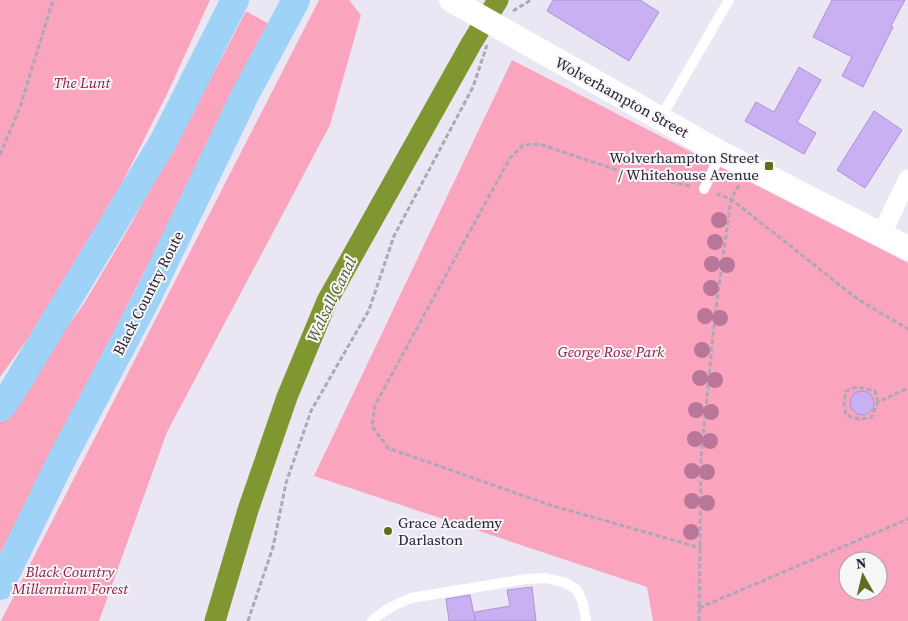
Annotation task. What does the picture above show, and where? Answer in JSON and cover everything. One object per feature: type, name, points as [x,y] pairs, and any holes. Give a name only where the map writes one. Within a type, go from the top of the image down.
[{"type":"highway","points":[[0,408],[163,142],[235,0]]},
{"type":"highway","name":"Black Country Route","points":[[0,586],[60,464],[146,298],[245,95],[295,3]]},
{"type":"street","name":"Wolverhampton Street","points":[[451,0],[721,153],[908,248]]},
{"type":"street","points":[[880,235],[908,179]]},
{"type":"lane","points":[[660,119],[729,0]]},
{"type":"lane","points":[[704,189],[721,153]]},
{"type":"lane","points":[[372,621],[396,604],[411,598],[526,579],[546,578],[566,583],[577,590],[583,603],[586,621]]},
{"type":"path","points":[[0,155],[26,88],[53,0]]},
{"type":"path","points":[[508,14],[531,0]]},
{"type":"path","points":[[248,621],[274,547],[286,483],[311,411],[369,310],[394,236],[473,87],[484,49],[489,41]]},
{"type":"path","points":[[700,548],[550,505],[388,448],[372,426],[375,405],[510,158],[523,145],[539,144],[617,170],[704,189],[731,199],[856,298],[908,329]]},
{"type":"path","points":[[699,621],[701,458],[715,315],[731,199],[749,167]]},
{"type":"path","points":[[878,402],[875,391],[857,387],[846,391],[844,403],[846,415],[859,419],[871,418],[878,402],[908,388]]},
{"type":"path","points":[[699,608],[908,519]]},
{"type":"green space","name":"The Lunt","points":[[0,0],[210,0],[168,92],[121,185],[29,337],[0,377]]},
{"type":"green space","name":"Black Country Millennium Forest","points":[[319,0],[349,0],[361,15],[330,125],[167,432],[99,621],[1,621]]},
{"type":"green space","points":[[246,11],[269,24],[56,447],[0,553],[0,421],[85,302],[131,224]]},
{"type":"green space","name":"George Rose Park","points":[[512,60],[908,263],[908,621],[653,621],[647,587],[314,476]]},
{"type":"building","points":[[553,0],[640,0],[659,12],[629,61],[547,11]]},
{"type":"building","points":[[832,0],[905,0],[863,87],[842,76],[852,57],[813,37]]},
{"type":"building","points":[[799,67],[821,80],[797,122],[816,133],[804,154],[745,121],[756,102],[774,112]]},
{"type":"building","points":[[874,111],[902,130],[865,188],[837,170]]},
{"type":"building","points":[[862,391],[871,394],[874,403],[871,412],[862,415],[853,412],[850,403],[853,394]]},
{"type":"building","points":[[532,587],[536,621],[449,621],[446,599],[470,595],[475,620],[475,612],[510,606],[507,590]]},
{"type":"waterway","name":"Walsall Canal","points":[[215,621],[248,510],[287,397],[327,301],[471,44],[498,0]]},
{"type":"place","name":"Wolverhampton Street / Whitehouse Avenue","points":[[769,166]]},
{"type":"place","name":"Grace Academy Darlaston","points":[[388,531]]}]
